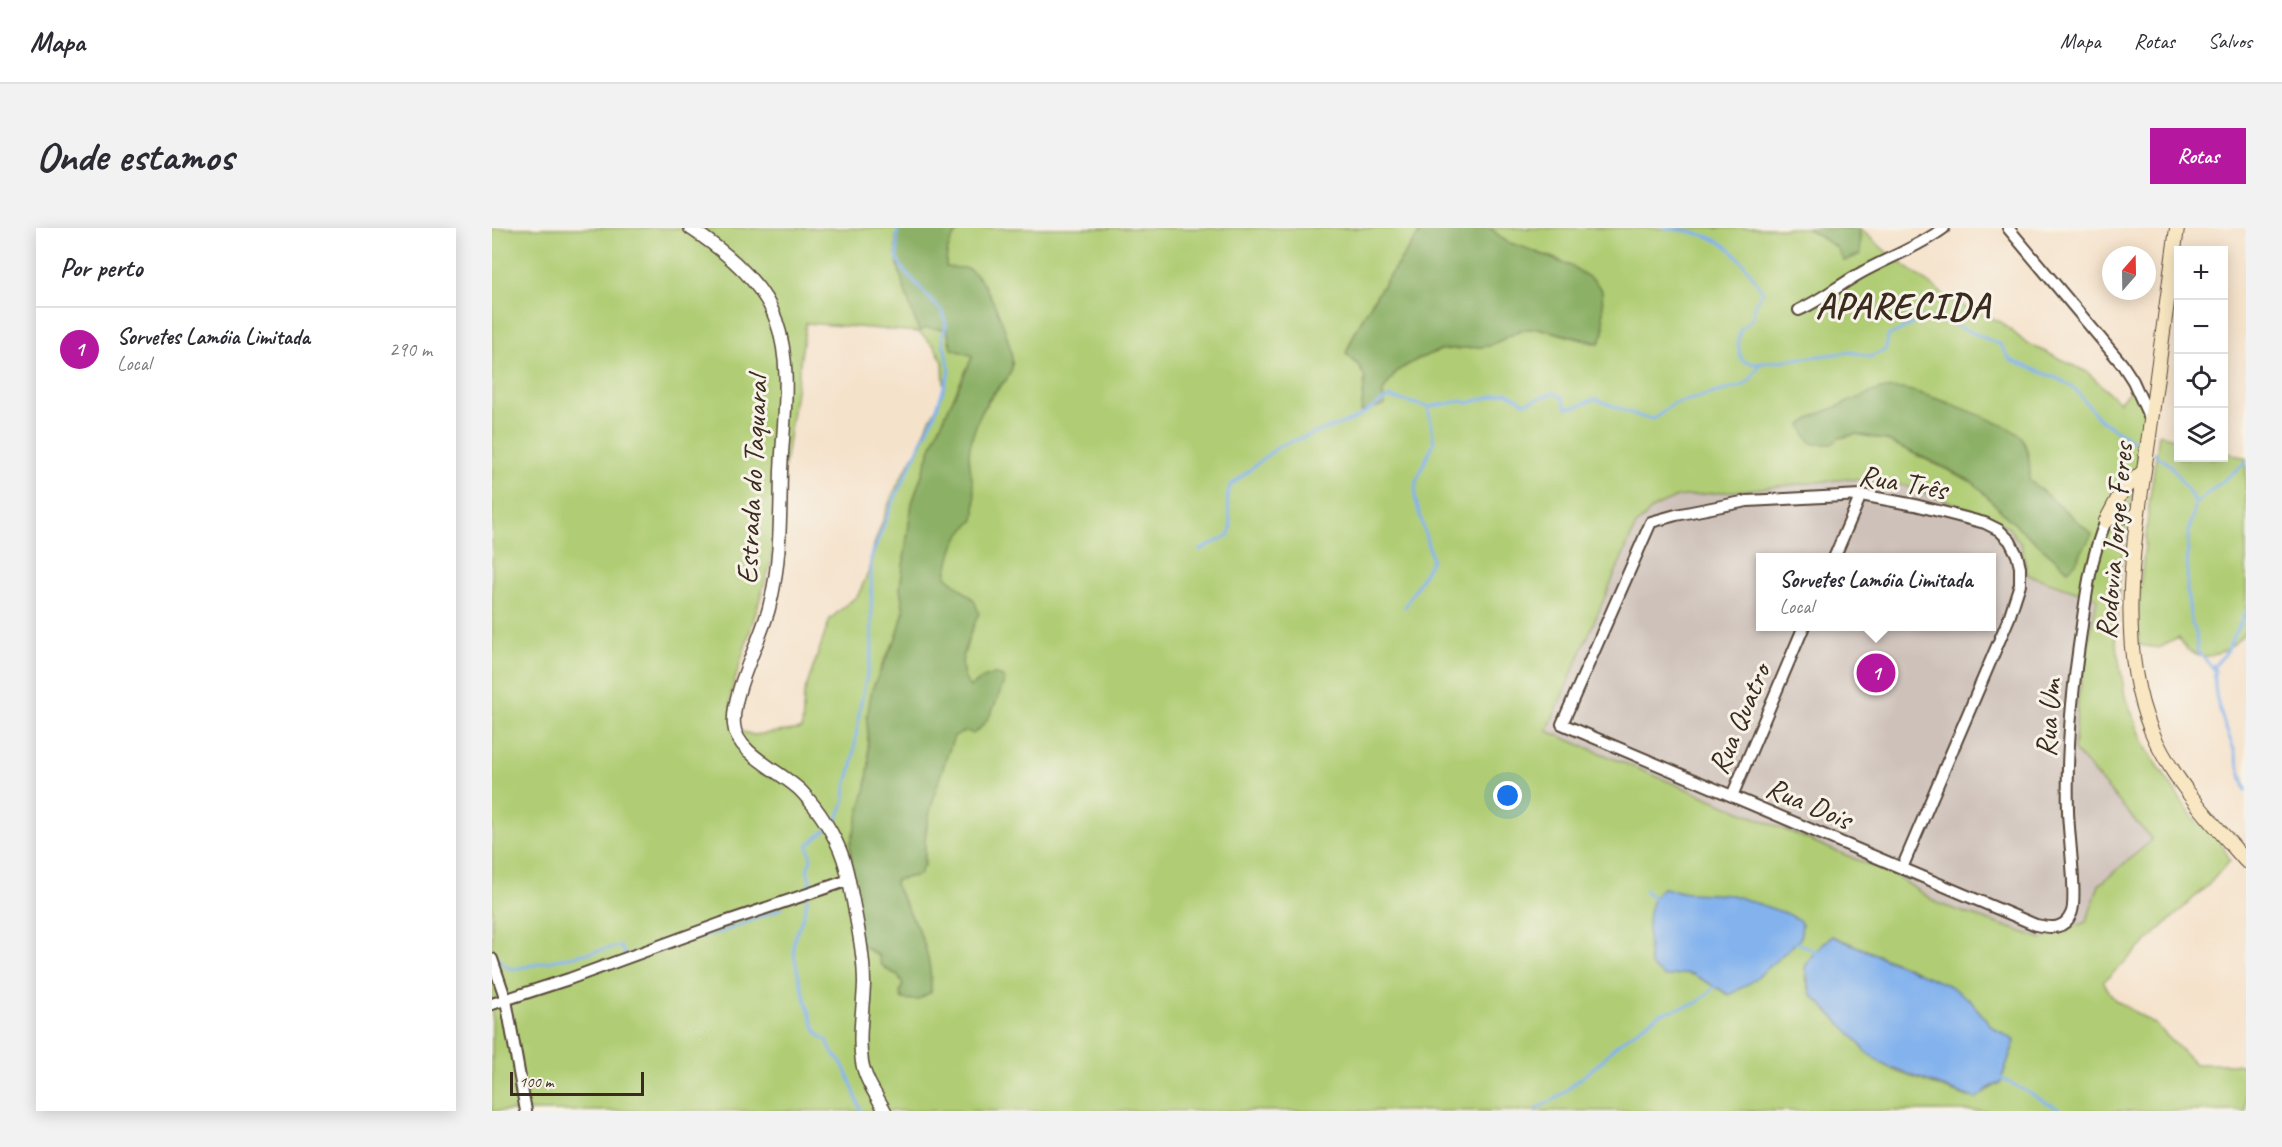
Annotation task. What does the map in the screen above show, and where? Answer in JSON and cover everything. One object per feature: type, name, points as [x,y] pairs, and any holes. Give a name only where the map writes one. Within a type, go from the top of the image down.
[{"type":"main road","name":"Rodovia Jorge Feres","points":[[2177,228],[2139,514],[2130,613],[2131,650],[2138,694],[2151,730],[2167,762],[2188,792],[2246,861]]},
{"type":"main road","points":[[2106,521],[2122,490],[2144,471]]},
{"type":"street","name":"Estrada do Taquaral","points":[[690,228],[715,244],[741,268],[763,296],[776,319],[783,347],[785,383],[778,565],[769,608],[737,700],[734,727],[739,740],[748,750],[802,792],[820,815],[843,858],[860,943],[864,981],[860,1042],[863,1065],[885,1111]]},
{"type":"street","points":[[1799,310],[1815,303],[1858,275],[1911,250],[1944,228]]},
{"type":"street","points":[[2008,228],[2122,364],[2133,381],[2151,422]]},
{"type":"street","points":[[1836,553],[1861,495]]},
{"type":"street","name":"Rua Três","points":[[1562,724],[1651,522],[1747,501],[1861,495],[1915,505],[1985,524],[1999,530],[2010,541],[2020,567],[2020,584],[2009,618],[1902,868]]},
{"type":"street","points":[[2106,521],[2139,514]]},
{"type":"street","name":"Rua Um","points":[[2036,925],[2059,927],[2067,922],[2074,906],[2068,810],[2070,713],[2086,592],[2097,545],[2106,521]]},
{"type":"street","name":"Rua Quatro","points":[[1732,796],[1802,631]]},
{"type":"street","name":"Rua Dois","points":[[1562,724],[2036,925]]},
{"type":"street","points":[[492,1004],[811,891],[849,880]]},
{"type":"street","points":[[492,959],[506,1000],[526,1111]]},
{"type":"shaded area","points":[[1846,479],[1894,482],[1984,514],[2008,527],[2021,544],[2029,575],[2097,598],[2078,699],[2074,750],[2152,840],[2099,885],[2086,922],[2043,939],[1939,904],[1896,876],[1547,731],[1636,525],[1655,507],[1677,497]]},
{"type":"green space","points":[[492,228],[898,228],[896,252],[898,266],[919,331],[925,328],[947,329],[950,347],[973,355],[935,437],[912,503],[900,588],[904,611],[897,636],[882,664],[867,717],[869,764],[866,787],[851,845],[857,942],[879,957],[881,964],[889,971],[898,975],[903,984],[900,992],[902,999],[917,1000],[931,992],[931,976],[921,936],[895,884],[896,880],[925,866],[928,820],[954,736],[967,731],[994,674],[969,687],[965,682],[961,664],[968,641],[974,600],[945,576],[954,545],[974,519],[969,460],[972,434],[984,408],[1007,379],[995,319],[985,288],[978,277],[969,270],[946,267],[949,245],[962,228],[1423,228],[1361,320],[1346,353],[1359,366],[1365,378],[1362,412],[1383,391],[1397,371],[1441,350],[1489,346],[1521,330],[1538,328],[1599,343],[1604,332],[1602,291],[1559,260],[1507,242],[1490,228],[1806,228],[1836,247],[1861,241],[1859,228],[1889,254],[1954,302],[2001,322],[2025,342],[2087,372],[2119,402],[2135,385],[2148,404],[2120,570],[2116,642],[2125,696],[2146,748],[2195,821],[2218,838],[2230,860],[2210,883],[2103,982],[2115,1000],[2155,1024],[2195,1064],[2236,1064],[2246,1067],[2246,1111],[492,1111]],"holes":[[[806,323],[919,332],[934,346],[943,362],[944,386],[940,401],[918,449],[891,498],[874,545],[868,573],[858,595],[830,619],[804,694],[802,729],[754,735],[739,731],[731,710],[731,693],[770,566]],[[1937,398],[1993,421],[2030,472],[2029,480],[2074,518],[2068,570],[2008,518],[1974,483],[1886,440],[1856,434],[1839,438]],[[1846,479],[1894,482],[1984,514],[2008,527],[2021,544],[2028,575],[2097,598],[2078,699],[2074,750],[2152,840],[2099,885],[2086,922],[2043,939],[1939,904],[1896,876],[1547,731],[1636,525],[1655,507],[1677,497]],[[1663,888],[1692,894],[1727,994],[1700,977],[1686,973]],[[1832,936],[1914,970],[1969,999],[1992,1027],[2015,1041],[2000,1083],[1981,1094],[1968,1097],[1884,1065],[1866,1052],[1811,994],[1805,967],[1813,954]]]},
{"type":"green space","points":[[898,228],[962,228],[949,245],[946,267],[968,269],[984,285],[1005,329],[1012,357],[1011,371],[987,401],[969,449],[975,494],[974,520],[954,545],[946,576],[974,600],[979,613],[964,650],[963,669],[970,687],[991,675],[1005,679],[993,709],[980,729],[973,734],[967,731],[954,736],[931,806],[922,870],[919,875],[896,880],[895,885],[921,936],[929,961],[931,992],[917,1000],[902,999],[900,992],[903,984],[898,975],[881,964],[879,956],[857,942],[850,845],[866,787],[869,764],[867,717],[872,689],[897,636],[904,611],[900,588],[912,503],[935,437],[973,356],[952,349],[947,329],[925,328],[919,332],[898,266],[896,240]]},
{"type":"green space","points":[[1423,228],[1490,228],[1507,242],[1573,267],[1595,281],[1602,291],[1604,332],[1599,343],[1538,328],[1521,330],[1489,346],[1441,350],[1397,371],[1383,391],[1384,405],[1361,412],[1365,378],[1359,366],[1346,354],[1371,304]]},
{"type":"green space","points":[[1806,228],[1859,228],[1861,254],[1844,261],[1836,247]]},
{"type":"green space","points":[[1880,389],[1903,389],[1927,396],[2000,424],[2020,436],[2029,457],[2029,480],[2092,534],[2075,564],[2068,570],[2008,518],[1974,483],[1948,469],[1886,440],[1856,434],[1839,438],[1832,444],[1813,444],[1806,436],[1801,425],[1814,416]]},
{"type":"green space","points":[[2159,434],[2174,438],[2174,462],[2228,462],[2228,453],[2246,458],[2246,630],[2222,652],[2201,656],[2189,651],[2178,638],[2159,648],[2139,645],[2137,617]]},
{"type":"water","points":[[1663,888],[1687,893],[1732,895],[1788,914],[1799,920],[1802,925],[1800,939],[1753,981],[1730,995],[1692,974],[1665,977],[1651,966],[1648,931],[1652,902]]},
{"type":"water","points":[[1832,936],[1950,986],[1969,999],[1992,1027],[2015,1041],[2000,1083],[1989,1088],[1976,1099],[1884,1065],[1866,1052],[1811,994],[1805,967],[1813,954]]},
{"type":"waterway","points":[[829,824],[839,816],[845,800],[860,707],[872,651],[871,558],[892,504],[934,416],[950,370],[942,339],[946,325],[943,313],[902,268],[897,257],[897,228]]},
{"type":"waterway","points":[[1665,228],[1700,234],[1724,245],[1743,263],[1763,292],[1756,302],[1752,319],[1740,330],[1738,343],[1743,361],[1755,364],[1851,352],[1871,357],[1886,349],[1888,336],[1925,318],[1948,322],[2001,345],[2010,360],[2059,379],[2075,389],[2100,420],[2140,445]]},
{"type":"waterway","points":[[1200,550],[1229,535],[1231,527],[1227,497],[1230,486],[1279,446],[1355,419],[1389,397],[1428,407],[1462,401],[1468,403],[1507,392],[1525,403],[1554,393],[1562,397],[1566,408],[1576,407],[1595,399],[1642,417],[1654,419],[1673,404],[1744,385],[1751,379],[1761,363]]},
{"type":"waterway","points":[[1405,607],[1432,560],[1415,497],[1416,482],[1434,441],[1428,407]]},
{"type":"waterway","points":[[2154,453],[2171,466],[2196,503]]},
{"type":"waterway","points":[[2246,462],[2196,503],[2188,534],[2187,591],[2191,622],[2196,632],[2197,651],[2215,670],[2218,702],[2246,790]]},
{"type":"waterway","points":[[2214,666],[2225,654],[2246,611]]},
{"type":"waterway","points":[[807,890],[810,880],[807,870],[811,859],[808,845],[826,830]]},
{"type":"waterway","points":[[1645,890],[1655,900]]},
{"type":"waterway","points":[[807,897],[804,914],[794,941],[795,959],[805,999],[816,1031],[828,1041],[831,1050],[844,1067],[861,1111]]},
{"type":"waterway","points":[[693,939],[730,929],[782,908]]},
{"type":"waterway","points":[[1793,941],[1817,952]]},
{"type":"waterway","points":[[492,952],[506,967],[515,969],[620,946],[626,956]]},
{"type":"waterway","points":[[1536,1109],[1557,1098],[1603,1060],[1613,1048],[1659,1014],[1697,1003],[1717,985]]},
{"type":"waterway","points":[[2001,1078],[2063,1111]]},
{"type":"place","name":"Sorvetes Lamóia Limitada","points":[[1876,673]]},
{"type":"district","name":"APARECIDA","points":[[1903,305]]}]
